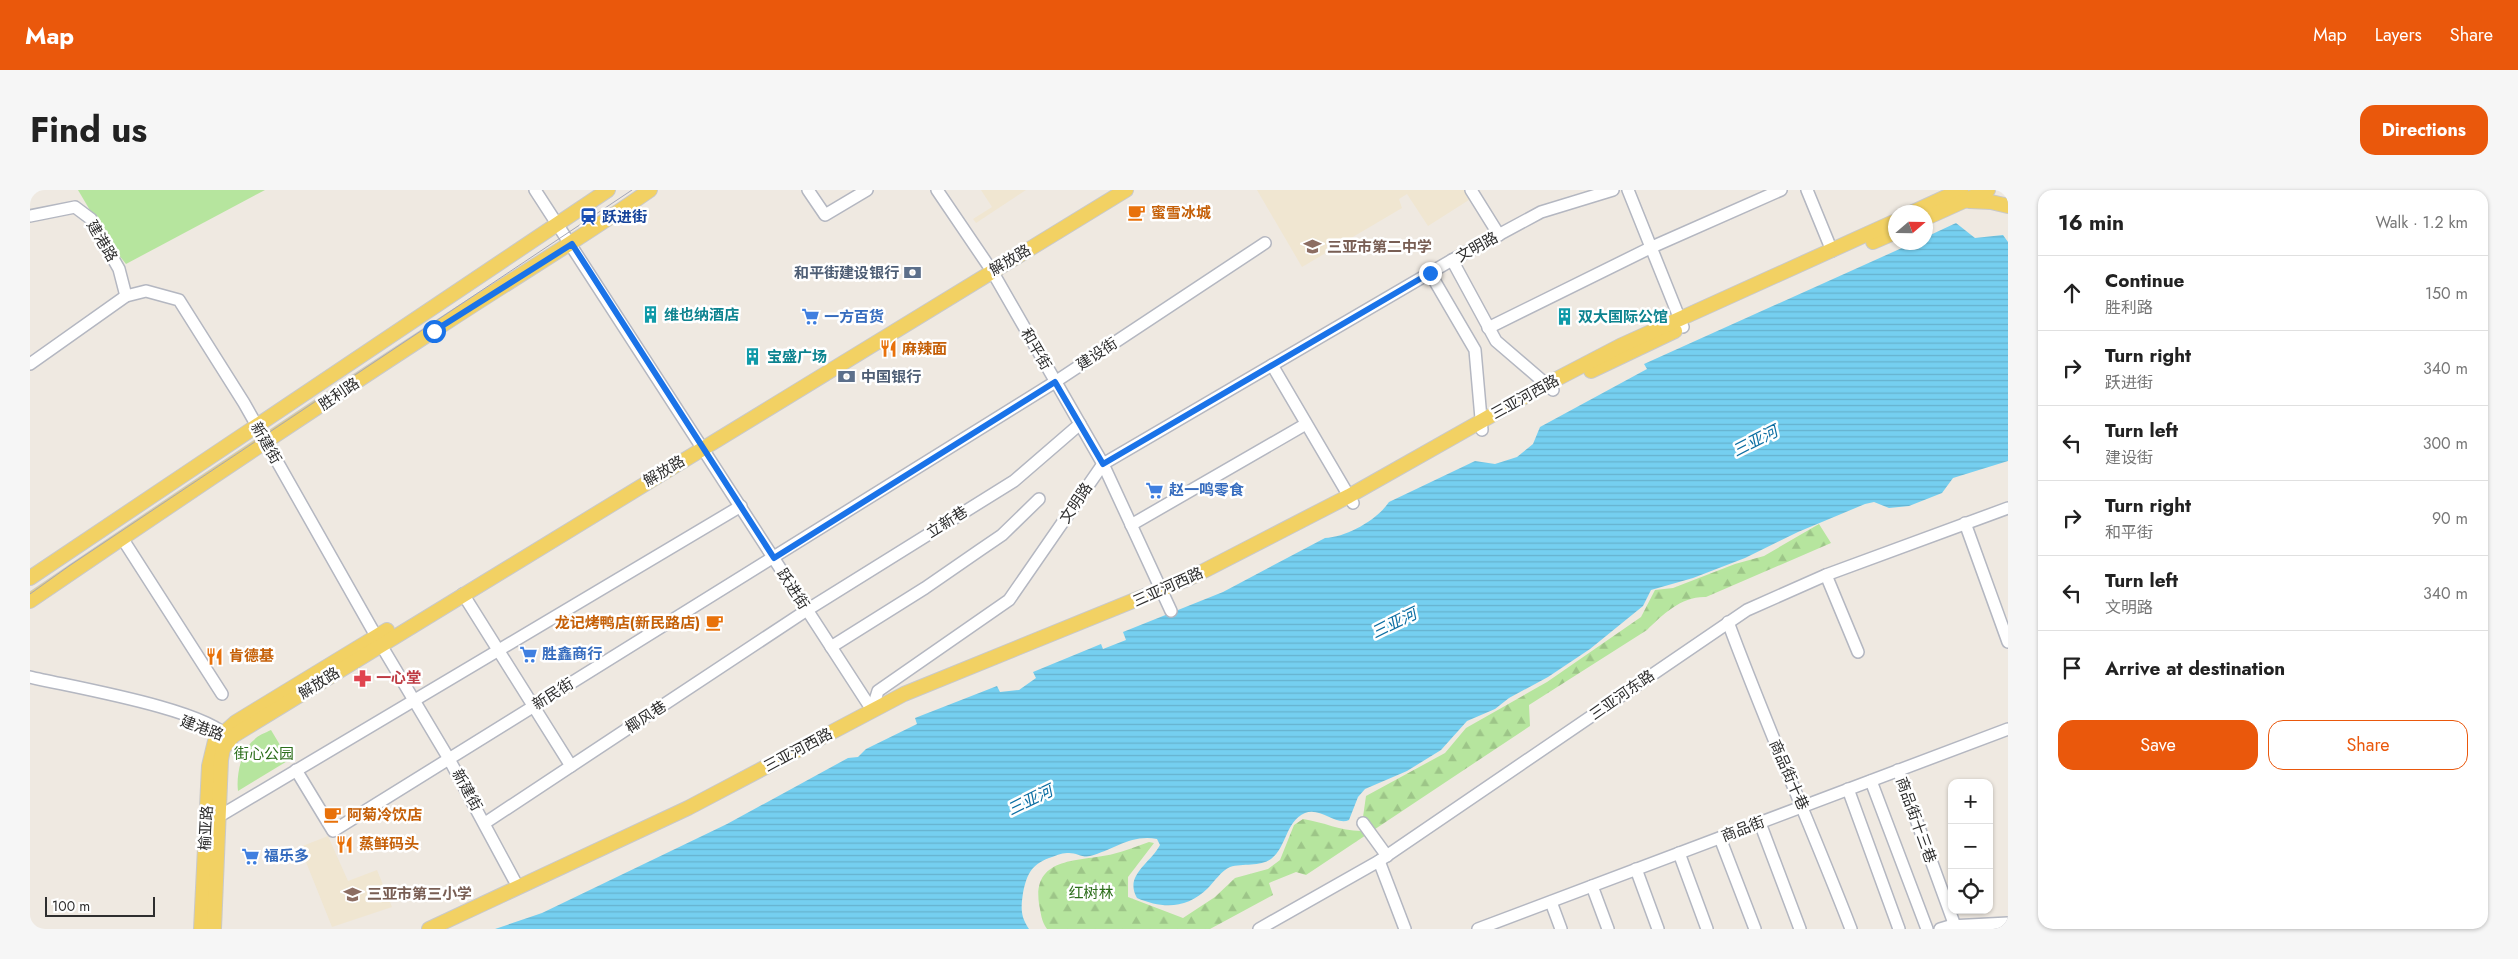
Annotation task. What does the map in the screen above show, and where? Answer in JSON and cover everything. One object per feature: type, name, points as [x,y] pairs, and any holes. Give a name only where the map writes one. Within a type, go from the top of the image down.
[{"type":"main road","name":"胜利路","points":[[30,578],[608,190]]},
{"type":"main road","name":"胜利路","points":[[30,601],[266,442],[434,331],[572,244],[650,190]]},
{"type":"main road","name":"解放路","points":[[224,735],[989,268],[1109,190]]},
{"type":"main road","name":"解放路","points":[[989,268],[1126,190]]},
{"type":"main road","points":[[1931,205],[1961,193],[1988,190]]},
{"type":"main road","points":[[1961,193],[1979,200],[2008,206]]},
{"type":"main road","points":[[1933,213],[1961,193]]},
{"type":"main road","name":"三亚河西路","points":[[1682,323],[1888,225]]},
{"type":"main road","name":"三亚河西路","points":[[443,929],[692,812],[874,715],[1162,593],[1351,499],[1620,346],[1682,323],[1888,235]]},
{"type":"main road","name":"解放路","points":[[378,640],[463,594],[702,444]]},
{"type":"main road","name":"三亚河西路","points":[[429,929],[688,808],[872,710],[936,681],[1162,593]]},
{"type":"main road","name":"榆亚路","points":[[214,929],[221,756],[224,735]]},
{"type":"main road","name":"榆亚路","points":[[201,929],[209,766],[213,747],[224,735]]},
{"type":"street","name":"跃进街","points":[[535,190],[702,444],[872,710]]},
{"type":"street","points":[[808,190],[825,216],[866,190]]},
{"type":"street","name":"和平街","points":[[937,190],[989,268],[1103,464],[1171,611]]},
{"type":"street","points":[[1471,190],[1499,235]]},
{"type":"street","name":"文明路","points":[[872,710],[878,691],[1009,600],[1103,464],[1452,260],[1541,212],[1613,190]]},
{"type":"street","points":[[1628,190],[1682,323]]},
{"type":"street","points":[[1488,328],[1652,247],[1781,190]]},
{"type":"street","points":[[1807,190],[1832,251]]},
{"type":"street","name":"建港路","points":[[30,216],[75,207],[91,219],[119,269],[126,296]]},
{"type":"street","name":"建设街","points":[[774,558],[1055,382],[1265,243]]},
{"type":"street","points":[[1452,260],[1496,341],[1550,387]]},
{"type":"street","points":[[1430,273],[1474,350],[1482,425]]},
{"type":"street","name":"新建街","points":[[126,296],[146,291],[179,300],[266,442],[378,640],[449,759],[518,887]]},
{"type":"street","points":[[30,364],[126,296]]},
{"type":"street","points":[[1272,365],[1351,499]]},
{"type":"street","name":"立新巷","points":[[807,610],[1014,481],[1080,424]]},
{"type":"street","points":[[1131,525],[1306,424]]},
{"type":"street","points":[[831,647],[925,588],[980,550],[1002,534],[1039,499]]},
{"type":"street","points":[[218,816],[413,700],[498,652],[741,506]]},
{"type":"street","name":"三亚河东路","points":[[1259,929],[1383,859],[1747,610],[1826,575],[1965,522],[2008,508]]},
{"type":"street","points":[[1965,522],[2008,642]]},
{"type":"street","points":[[122,538],[222,694]]},
{"type":"street","name":"新民街","points":[[296,770],[333,831],[774,558]]},
{"type":"street","points":[[1826,575],[1858,652]]},
{"type":"street","points":[[463,594],[571,766]]},
{"type":"street","name":"椰风巷","points":[[485,823],[807,610]]},
{"type":"street","name":"商品街十巷","points":[[1728,622],[1754,695],[1803,806],[1851,929]]},
{"type":"street","name":"建港路","points":[[30,677],[169,710],[202,720],[224,735]]},
{"type":"street","name":"建港路","points":[[30,683],[151,711],[224,735]]},
{"type":"street","name":"商品街","points":[[1478,929],[2008,729]]},
{"type":"street","name":"商品街十三巷","points":[[1898,770],[1949,927]]},
{"type":"street","points":[[1871,780],[1927,929]]},
{"type":"street","points":[[1848,789],[1899,929]]},
{"type":"street","points":[[1760,822],[1800,929]]},
{"type":"street","points":[[1363,823],[1383,859],[1405,929]]},
{"type":"street","points":[[1720,838],[1754,929]]},
{"type":"street","points":[[1679,853],[1707,929]]},
{"type":"street","points":[[1636,869],[1658,929]]},
{"type":"street","points":[[1592,886],[1608,929]]},
{"type":"street","points":[[1551,902],[1561,929]]},
{"type":"street","points":[[1508,918],[1512,929]]},
{"type":"street","points":[[1949,927],[2008,923]]},
{"type":"shaded area","points":[[981,190],[1026,190],[976,223],[973,219],[992,207]]},
{"type":"shaded area","name":"三亚市第二中学","points":[[1257,190],[1468,190],[1472,198],[1428,226],[1407,194],[1399,199],[1402,208],[1302,267]]},
{"type":"shaded area","name":"三亚市第三小学","points":[[328,836],[348,881],[377,870],[392,907],[332,927],[300,847]]},
{"type":"green space","points":[[78,190],[265,190],[126,264],[110,244]]},
{"type":"green space","name":"红树林","points":[[1819,524],[1831,543],[1706,597],[1689,599],[1674,607],[1647,630],[1529,705],[1530,726],[1306,875],[1296,872],[1269,883],[1273,895],[1210,929],[1047,929],[1045,926],[1039,904],[1039,888],[1043,877],[1051,869],[1074,860],[1113,854],[1149,842],[1154,843],[1128,877],[1128,897],[1183,918],[1215,897],[1235,878],[1268,869],[1280,860],[1294,825],[1303,819],[1346,830],[1361,831],[1366,796],[1445,753],[1466,728],[1547,682],[1641,617],[1655,590],[1673,588],[1735,564],[1764,556]]},
{"type":"green space","name":"街心公园","points":[[271,730],[289,760],[238,791],[239,771],[249,744]]},
{"type":"water","name":"三亚河","points":[[1956,223],[1975,238],[2003,235],[2008,242],[2008,461],[1953,478],[1942,493],[1909,506],[1889,508],[1874,502],[1865,504],[1798,532],[1745,558],[1693,578],[1651,590],[1643,606],[1590,649],[1548,677],[1509,698],[1495,709],[1467,721],[1441,750],[1407,771],[1365,789],[1358,797],[1349,820],[1339,821],[1317,812],[1305,813],[1294,822],[1280,848],[1271,859],[1257,864],[1230,867],[1192,900],[1174,905],[1165,905],[1137,898],[1134,890],[1136,876],[1160,845],[1157,839],[1148,838],[1131,841],[1090,856],[1070,853],[1062,854],[1049,858],[1034,867],[1026,881],[1022,903],[1024,920],[1029,929],[495,929],[542,913],[727,824],[848,758],[858,757],[866,749],[917,724],[915,718],[997,686],[1000,692],[1019,690],[1036,678],[1033,672],[1101,644],[1103,649],[1126,640],[1123,632],[1223,592],[1325,538],[1352,531],[1377,515],[1389,502],[1475,461],[1495,464],[1517,457],[1533,444],[1540,427],[1647,369],[1644,364],[1897,250],[1933,250],[1933,234]]},
{"type":"tram line","points":[[30,594],[69,566],[632,190]]},
{"type":"place","name":"蜜雪冰城","points":[[1137,213]]},
{"type":"place","name":"跃进街","points":[[588,217]]},
{"type":"place","name":"三亚市第二中学","points":[[1313,247]]},
{"type":"place","name":"和平街建设银行","points":[[913,273]]},
{"type":"place","name":"维也纳酒店","points":[[650,315]]},
{"type":"place","name":"一方百货","points":[[810,317]]},
{"type":"place","name":"双大国际公馆","points":[[1564,317]]},
{"type":"place","name":"麻辣面","points":[[888,349]]},
{"type":"place","name":"宝盛广场","points":[[753,357]]},
{"type":"place","name":"中国银行","points":[[847,377]]},
{"type":"place","name":"赵一鸣零食","points":[[1155,490]]},
{"type":"place","name":"龙记烤鸭店(新民路店)","points":[[714,623]]},
{"type":"place","name":"胜鑫商行","points":[[528,654]]},
{"type":"place","name":"肯德基","points":[[215,656]]},
{"type":"place","name":"一心堂","points":[[362,678]]},
{"type":"place","name":"阿菊冷饮店","points":[[333,815]]},
{"type":"place","name":"蒸鲜码头","points":[[345,844]]},
{"type":"place","name":"福乐多","points":[[250,856]]},
{"type":"place","name":"三亚市第三小学","points":[[353,894]]},
{"type":"route","points":[[434,331],[572,244],[774,558],[1055,382],[1103,464],[1430,273]]}]
